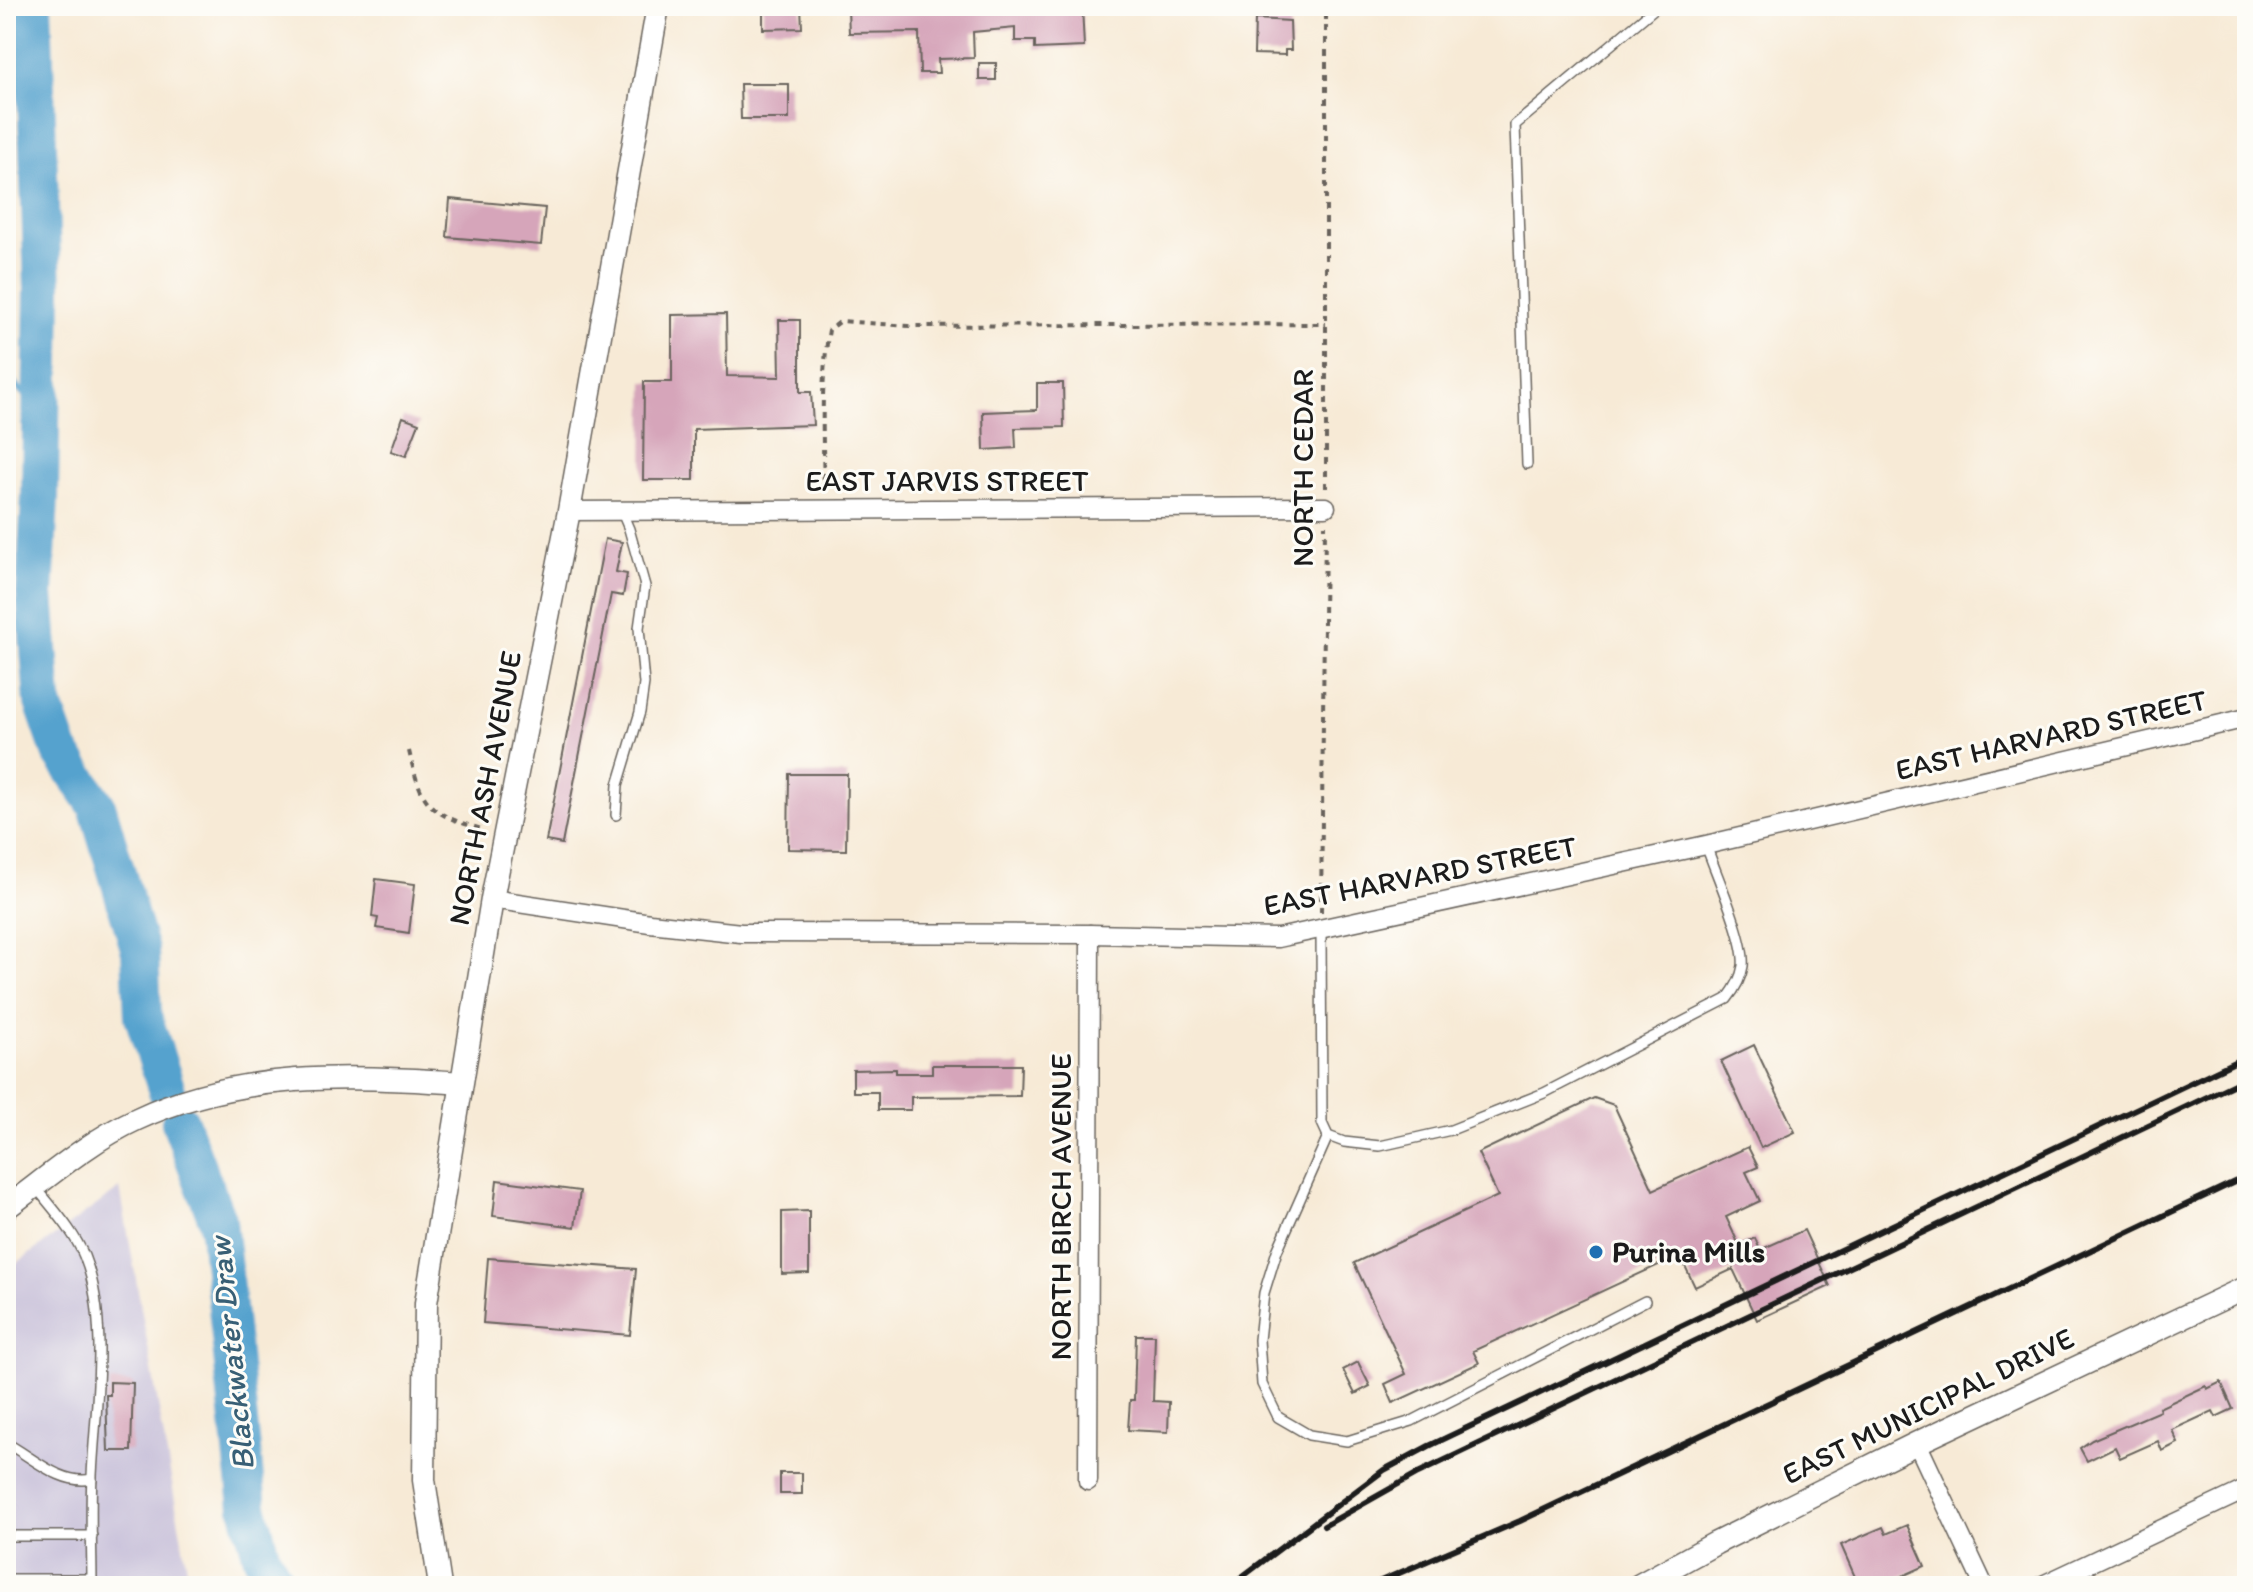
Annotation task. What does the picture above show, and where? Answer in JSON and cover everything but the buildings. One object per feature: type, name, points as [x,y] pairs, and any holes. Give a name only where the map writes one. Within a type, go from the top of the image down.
[{"type":"street","name":"NORTH ASH AVENUE","points":[[440,1586],[424,1480],[426,1303],[492,899],[569,511],[658,6]]},
{"type":"street","name":"EAST JARVIS STREET","points":[[569,511],[1326,507]]},
{"type":"street","name":"EAST HARVARD STREET","points":[[492,899],[650,923],[741,933],[1278,938],[1706,845],[2247,718]]},
{"type":"street","name":"NORTH BIRCH AVENUE","points":[[1088,1481],[1090,934]]},
{"type":"street","points":[[6,1208],[100,1139],[137,1119],[180,1102],[237,1088],[340,1076],[461,1083]]},
{"type":"street","name":"EAST MUNICIPAL DRIVE","points":[[1638,1586],[1704,1549],[1917,1443],[2247,1287]]},
{"type":"street","points":[[1917,1443],[1984,1586]]},
{"type":"street","points":[[2041,1586],[2247,1489]]},
{"type":"lane","points":[[1527,464],[1515,125],[1654,7],[1666,6]]},
{"type":"lane","points":[[616,815],[618,785],[640,712],[644,684],[639,628],[645,586],[621,510]]},
{"type":"lane","points":[[1321,931],[1322,1123],[1328,1136],[1344,1142],[1380,1146],[1451,1130],[1544,1093],[1727,999],[1738,985],[1743,963],[1740,944],[1706,845]]},
{"type":"lane","points":[[1328,1136],[1277,1251],[1264,1293],[1259,1340],[1262,1384],[1278,1417],[1309,1435],[1347,1441],[1412,1421],[1645,1301]]},
{"type":"lane","points":[[6,1579],[92,1582],[92,1479],[98,1344],[95,1299],[84,1256],[35,1186]]},
{"type":"lane","points":[[6,1443],[69,1478],[92,1479]]},
{"type":"lane","points":[[6,1536],[92,1536]]},
{"type":"path","name":"NORTH CEDAR","points":[[1321,931],[1326,507],[1326,6]]},
{"type":"path","points":[[824,509],[826,347],[829,330],[841,321],[909,326],[1326,324]]},
{"type":"path","points":[[409,751],[416,783],[426,801],[446,819],[505,836]]},
{"type":"shaded area","points":[[120,1188],[190,1586],[6,1586],[6,1271]]},
{"type":"waterway","name":"Blackwater Draw","points":[[33,6],[43,289],[40,497],[35,594],[43,702],[60,751],[97,806],[140,951],[143,1016],[167,1091]]},
{"type":"waterway","points":[[6,373],[28,399],[41,424]]},
{"type":"waterway","name":"Blackwater Draw","points":[[180,1122],[218,1222],[248,1507],[262,1558],[278,1586]]},
{"type":"railway","points":[[1230,1586],[1384,1470],[1429,1446],[2247,1056]]},
{"type":"railway","points":[[1324,1526],[1418,1473],[2247,1078]]},
{"type":"railway","points":[[1369,1586],[1520,1521],[2247,1176]]},
{"type":"place","name":"Purina Mills","points":[[1596,1252]]}]
